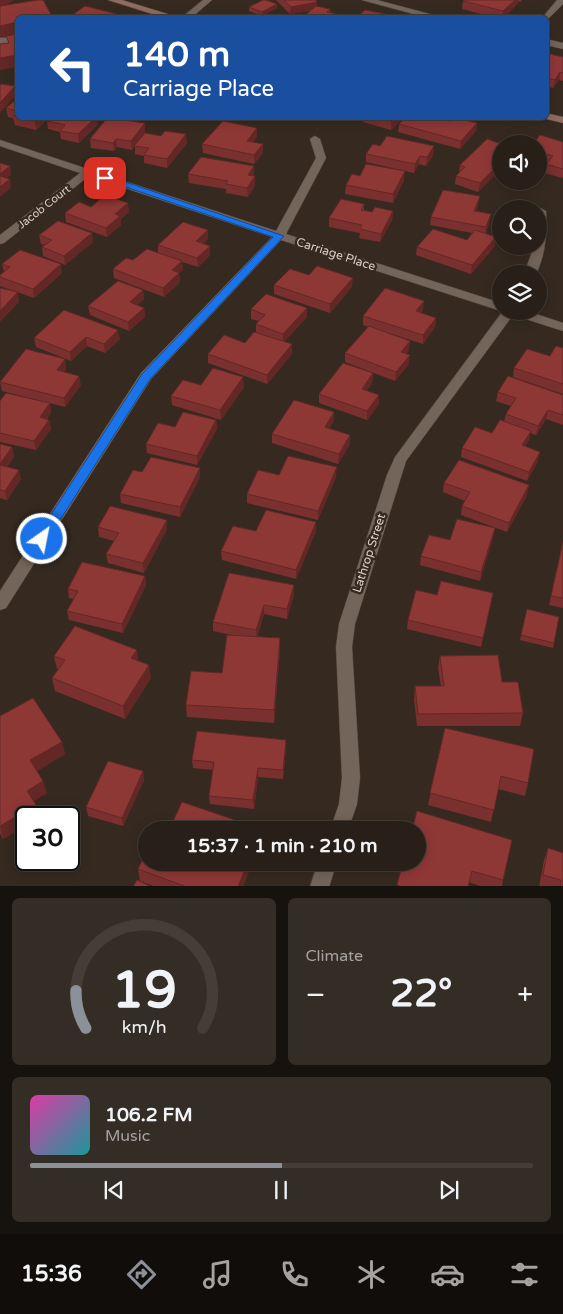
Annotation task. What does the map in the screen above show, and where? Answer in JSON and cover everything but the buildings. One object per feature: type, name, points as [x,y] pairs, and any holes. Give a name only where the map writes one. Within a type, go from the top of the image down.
[{"type":"main road","points":[[112,0],[166,15]]},
{"type":"main road","points":[[549,117],[563,120]]},
{"type":"street","points":[[189,15],[208,0]]},
{"type":"street","points":[[366,0],[428,15]]},
{"type":"street","points":[[549,15],[562,0]]},
{"type":"street","points":[[0,41],[15,39]]},
{"type":"street","points":[[549,43],[563,46]]},
{"type":"street","points":[[0,604],[146,376],[279,236],[321,158],[315,139]]},
{"type":"street","name":"Carriage Place","points":[[0,143],[279,236],[492,304]]},
{"type":"street","name":"Jacob Court","points":[[0,241],[88,172]]},
{"type":"street","name":"Lathrop Street","points":[[342,821],[348,804],[351,778],[344,647],[347,624],[394,475],[400,460],[502,320]]},
{"type":"street","points":[[542,320],[563,327]]},
{"type":"street","points":[[319,886],[325,871]]},
{"type":"route","points":[[42,539],[146,376],[279,236],[105,178]]}]
